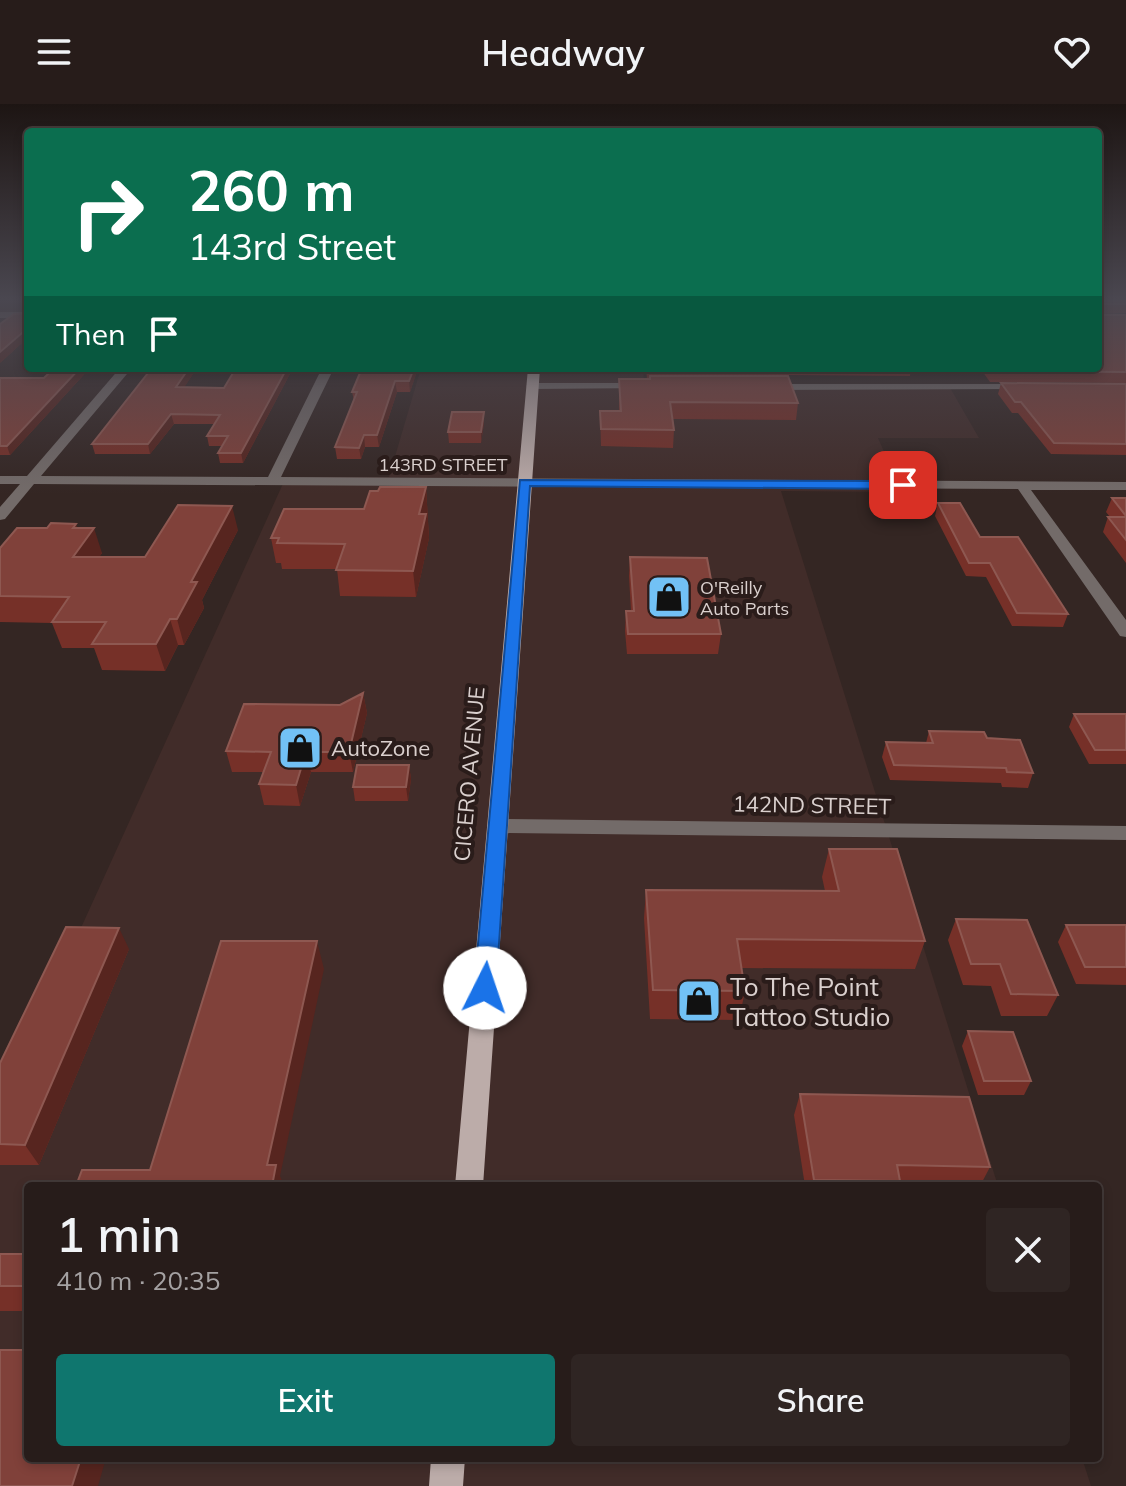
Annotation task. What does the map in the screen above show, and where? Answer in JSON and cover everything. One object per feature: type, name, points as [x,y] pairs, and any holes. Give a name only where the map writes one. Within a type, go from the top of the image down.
[{"type":"main road","name":"CICERO AVENUE","points":[[469,1182],[534,372]]},
{"type":"main road","points":[[446,1486],[448,1462]]},
{"type":"street","points":[[0,516],[123,372]]},
{"type":"street","points":[[273,481],[326,372]]},
{"type":"street","points":[[754,387],[956,382],[1035,388]]},
{"type":"street","points":[[532,386],[659,386]]},
{"type":"street","name":"143RD STREET","points":[[0,480],[1126,486]]},
{"type":"street","points":[[1022,486],[1126,632]]},
{"type":"street","name":"142ND STREET","points":[[497,826],[1126,833]]},
{"type":"shaded area","points":[[420,372],[643,372],[644,383],[949,386],[979,438],[878,438],[902,492],[781,491],[997,1182],[24,1182],[24,1462],[1083,1462],[1091,1486],[0,1486],[0,1106],[286,477],[389,477]]},
{"type":"building","points":[[1102,364],[1126,364],[1126,372],[1102,372]]},
{"type":"building","points":[[50,372],[76,372],[7,446],[0,446],[0,378],[44,378]]},
{"type":"building","points":[[149,372],[186,372],[176,387],[224,388],[234,372],[285,372],[241,453],[218,453],[228,436],[207,436],[220,415],[171,414],[148,444],[92,444]]},
{"type":"building","points":[[360,372],[412,372],[409,381],[395,381],[377,435],[364,435],[359,448],[335,447],[357,392],[352,392]]},
{"type":"building","points":[[650,376],[788,376],[798,403],[670,402],[674,430],[601,429],[600,411],[621,411],[619,379],[650,379]]},
{"type":"building","points":[[1001,383],[1126,384],[1126,444],[1054,443],[1021,402],[1015,402]]},
{"type":"building","points":[[452,412],[484,412],[481,432],[448,432]]},
{"type":"building","points":[[380,487],[426,487],[419,514],[426,514],[413,571],[336,570],[345,544],[277,543],[279,538],[271,538],[284,509],[364,509],[370,491],[378,491]]},
{"type":"building","points":[[1112,498],[1126,498],[1126,516]]},
{"type":"building","points":[[938,503],[960,503],[980,537],[1018,537],[1068,614],[1017,613],[990,563],[969,563]]},
{"type":"building","points":[[178,505],[232,506],[191,582],[197,582],[177,619],[170,619],[156,644],[92,644],[106,622],[52,622],[69,597],[0,596],[0,548],[17,528],[47,528],[51,523],[76,524],[73,528],[94,528],[73,557],[145,557]]},
{"type":"building","points":[[1108,517],[1126,517],[1126,540]]},
{"type":"building","points":[[630,557],[707,558],[721,634],[628,634],[626,611],[634,611]]},
{"type":"building","points":[[363,693],[349,752],[306,752],[296,785],[259,784],[271,752],[226,751],[244,704],[340,705]]},
{"type":"building","points":[[1074,714],[1126,714],[1126,750],[1095,750]]},
{"type":"building","points":[[929,731],[984,732],[987,738],[1020,740],[1033,773],[1007,772],[1006,768],[894,765],[886,742],[933,743]]},
{"type":"building","points":[[357,765],[409,765],[406,787],[353,787]]},
{"type":"building","points":[[829,849],[897,849],[925,941],[737,939],[745,991],[653,990],[646,890],[839,891]]},
{"type":"building","points":[[956,919],[1027,920],[1058,995],[1011,994],[1000,964],[971,964]]},
{"type":"building","points":[[1066,925],[1126,925],[1126,967],[1085,967]]},
{"type":"building","points":[[66,927],[119,928],[25,1145],[0,1144],[0,1063]]},
{"type":"building","points":[[221,941],[317,941],[267,1165],[276,1165],[273,1182],[78,1182],[82,1170],[150,1170]]},
{"type":"building","points":[[968,1031],[1013,1032],[1031,1081],[984,1081]]},
{"type":"building","points":[[800,1094],[969,1097],[990,1167],[897,1165],[900,1181],[814,1180]]},
{"type":"building","points":[[0,1254],[24,1254],[24,1286],[0,1286]]},
{"type":"building","points":[[0,1350],[24,1350],[24,1462],[80,1462],[72,1486],[0,1486]]},
{"type":"place","name":"O'Reilly Auto Parts","points":[[669,597]]},
{"type":"place","name":"AutoZone","points":[[300,748]]},
{"type":"place","name":"To The Point Tattoo Studio","points":[[699,1001]]},
{"type":"route","points":[[485,988],[525,483],[903,485]]}]
